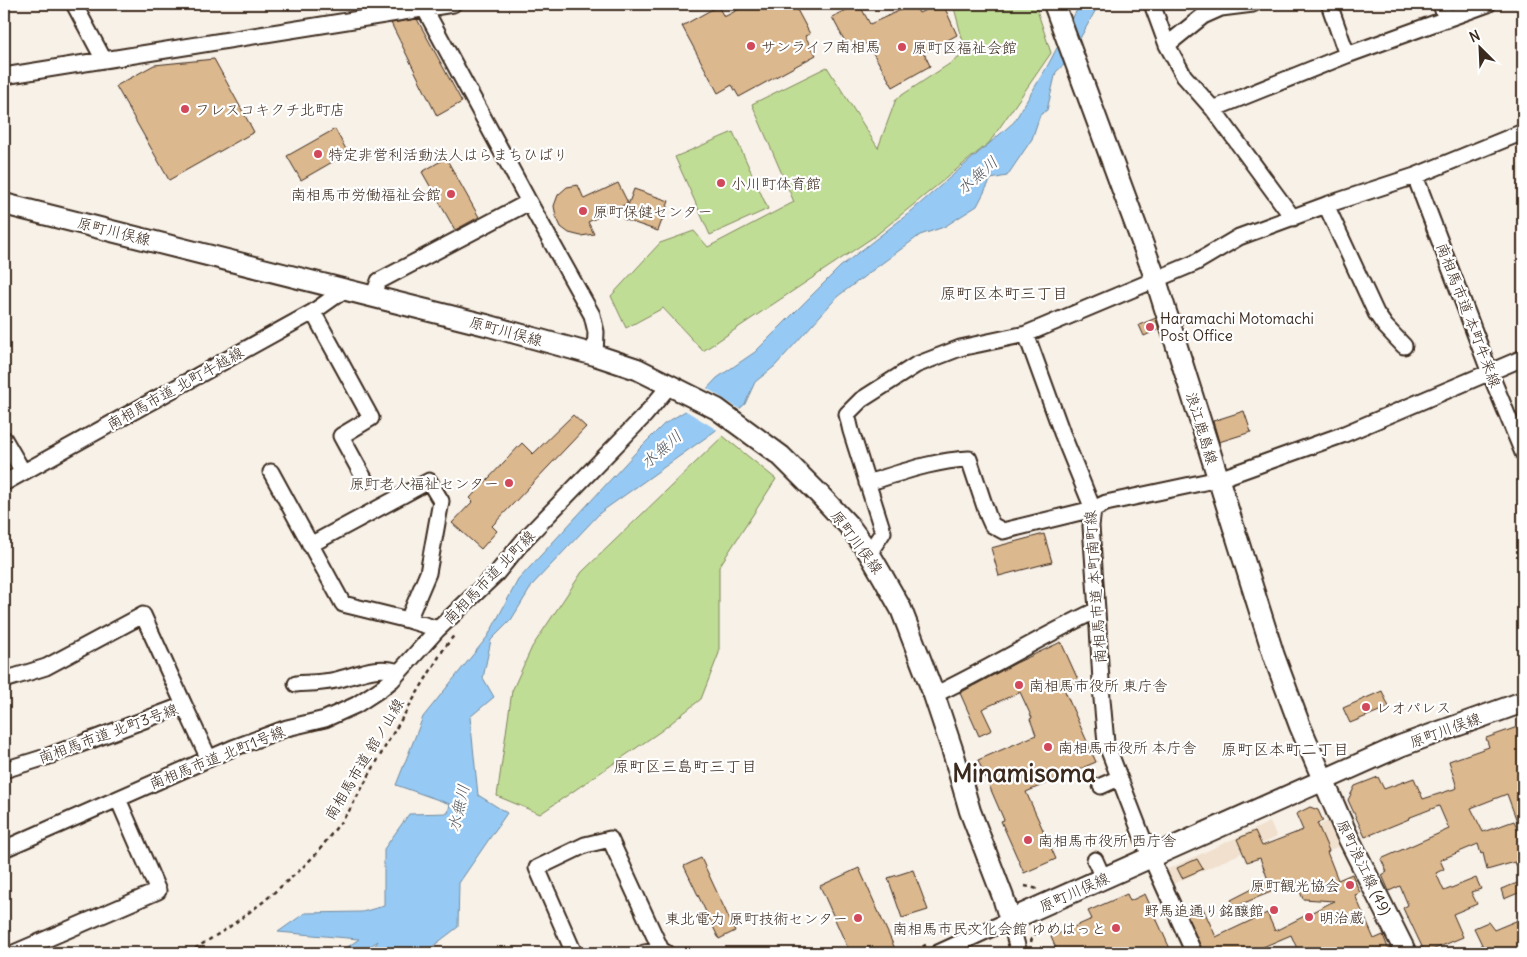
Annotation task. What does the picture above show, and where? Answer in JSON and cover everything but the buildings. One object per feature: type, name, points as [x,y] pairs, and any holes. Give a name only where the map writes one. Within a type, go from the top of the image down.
[{"type":"main road","name":"浪江鹿島線","points":[[1054,4],[1156,280],[1274,656],[1322,780]]},
{"type":"main road","name":"原町川俣線","points":[[9,209],[373,297],[595,355],[637,369],[675,387],[717,409],[764,442],[781,456],[850,527],[869,553],[901,609],[934,695],[970,811],[1003,896],[1010,920],[1099,869],[1151,858],[1400,746],[1523,702]]},
{"type":"main road","name":"原町浪江線 (49)","points":[[1322,780],[1406,953]]},
{"type":"street","points":[[74,4],[104,60]]},
{"type":"street","points":[[4,76],[423,6],[453,4]]},
{"type":"street","points":[[1152,4],[1167,45],[1184,76],[1213,109],[1293,218]]},
{"type":"street","points":[[1167,45],[1203,16],[1221,8],[1252,4]]},
{"type":"street","points":[[1329,4],[1347,54]]},
{"type":"street","points":[[1441,4],[1446,20]]},
{"type":"street","points":[[1213,109],[1347,54],[1488,4]]},
{"type":"street","points":[[423,6],[592,314],[596,332],[595,355]]},
{"type":"street","points":[[869,553],[883,532],[847,414],[861,400],[916,365],[960,348],[1026,334],[1195,263],[1239,237],[1326,205],[1415,176],[1523,132]]},
{"type":"street","name":"南相馬市道 本町牛来線","points":[[1415,176],[1490,373],[1523,453]]},
{"type":"street","points":[[373,297],[379,281],[529,202]]},
{"type":"street","points":[[1326,205],[1376,313],[1385,326],[1404,346]]},
{"type":"street","name":"南相馬市道 北町牛越線","points":[[4,483],[313,312],[344,290]]},
{"type":"street","points":[[313,312],[371,418],[341,436],[365,480]]},
{"type":"street","name":"南相馬市道 本町南町線","points":[[1026,334],[1059,425],[1093,509],[1091,526],[1106,743],[1151,858],[1194,953]]},
{"type":"street","points":[[868,483],[927,466],[953,460],[969,459],[992,525],[1002,531],[1093,509],[1106,503],[1219,479],[1342,435],[1523,358]]},
{"type":"street","name":"南相馬市道 北町線","points":[[271,472],[343,604],[438,629],[496,574],[530,534],[675,387]]},
{"type":"street","points":[[4,439],[24,472]]},
{"type":"street","points":[[310,545],[428,481],[441,501],[428,573],[408,620]]},
{"type":"street","points":[[934,695],[999,662],[1057,629],[1097,610]]},
{"type":"street","points":[[4,680],[46,667],[143,615],[184,705]]},
{"type":"street","name":"南相馬市道 北町1号線","points":[[4,849],[208,759],[286,728],[324,719],[356,705],[392,680],[438,629]]},
{"type":"street","points":[[296,684],[334,680],[376,668],[398,672]]},
{"type":"street","name":"南相馬市道 北町3号線","points":[[4,770],[46,757],[184,705],[208,759]]},
{"type":"street","points":[[1101,786],[1119,778]]},
{"type":"street","points":[[14,953],[158,891],[118,799]]},
{"type":"street","points":[[574,953],[537,868],[585,845],[610,839],[663,952],[644,953]]},
{"type":"street","points":[[935,948],[1010,920],[1025,950]]},
{"type":"path","name":"南相馬市道 舘ノ山線","points":[[188,953],[228,928],[263,902],[299,872],[316,853],[350,811],[402,718],[443,650],[460,628]]},
{"type":"path","points":[[1025,950],[1042,924]]},
{"type":"path","points":[[908,953],[935,948]]},
{"type":"shaded area","points":[[1328,821],[1340,846],[1310,857],[1300,834]]},
{"type":"shaded area","points":[[1270,822],[1277,837],[1173,884],[1166,870]]},
{"type":"green space","points":[[953,4],[1035,4],[1051,53],[989,143],[875,236],[703,351],[663,308],[626,328],[611,296],[660,243],[694,231],[708,247],[794,202],[752,104],[827,67],[878,148],[896,99],[966,53]]},
{"type":"green space","name":"小川町体育館","points":[[733,132],[768,209],[710,235],[675,157]]},
{"type":"green space","points":[[723,436],[776,479],[719,567],[719,653],[701,699],[661,731],[540,814],[497,796],[512,691],[532,647],[582,572]]},
{"type":"water","name":"水無川","points":[[1080,4],[1099,4],[1067,62],[1056,72],[1047,110],[1040,115],[1032,139],[1007,176],[991,179],[977,206],[944,227],[920,235],[838,296],[775,366],[755,382],[745,404],[715,431],[601,512],[533,584],[511,620],[491,640],[483,678],[494,697],[470,717],[478,795],[507,813],[459,883],[458,927],[424,953],[370,953],[378,941],[360,953],[339,953],[359,939],[278,932],[305,913],[362,912],[384,906],[384,849],[409,814],[448,813],[450,804],[396,785],[423,717],[488,636],[518,580],[664,424],[687,410],[717,378],[755,352],[840,267],[908,214],[1014,122],[1048,65]]},
{"type":"pier","points":[[705,387],[741,410],[719,431],[683,409]]},
{"type":"place","name":"サンライフ南相馬","points":[[751,46]]},
{"type":"place","name":"原町区福祉会館","points":[[902,47]]},
{"type":"place","name":"フレスコキクチ北町店","points":[[185,109]]},
{"type":"place","name":"特定非営利活動法人はらまちひばり","points":[[318,154]]},
{"type":"place","name":"小川町体育館","points":[[721,183]]},
{"type":"place","name":"南相馬市労働福祉会館","points":[[451,194]]},
{"type":"place","name":"原町保健センター","points":[[583,211]]},
{"type":"place","name":"Haramachi Motomachi Post Office","points":[[1150,327]]},
{"type":"place","name":"原町老人福祉センター","points":[[509,483]]},
{"type":"place","name":"南相馬市役所 東庁舎","points":[[1019,685]]},
{"type":"place","name":"レオパレス","points":[[1366,707]]},
{"type":"place","name":"南相馬市役所 本庁舎","points":[[1048,747]]},
{"type":"place","name":"南相馬市役所 西庁舎","points":[[1028,840]]},
{"type":"place","name":"原町観光協会","points":[[1350,885]]},
{"type":"place","name":"野馬追通り銘醸館","points":[[1274,910]]},
{"type":"place","name":"明治蔵","points":[[1309,917]]},
{"type":"place","name":"東北電力 原町技術センター","points":[[858,918]]},
{"type":"place","name":"南相馬市民文化会館 ゆめはっと","points":[[1116,928]]},
{"type":"district","name":"原町区本町三丁目","points":[[1004,293]]},
{"type":"district","name":"原町区本町二丁目","points":[[1285,749]]},
{"type":"district","name":"原町区三島町三丁目","points":[[685,766]]},
{"type":"district","name":"Minamisoma","points":[[1024,773]]}]
